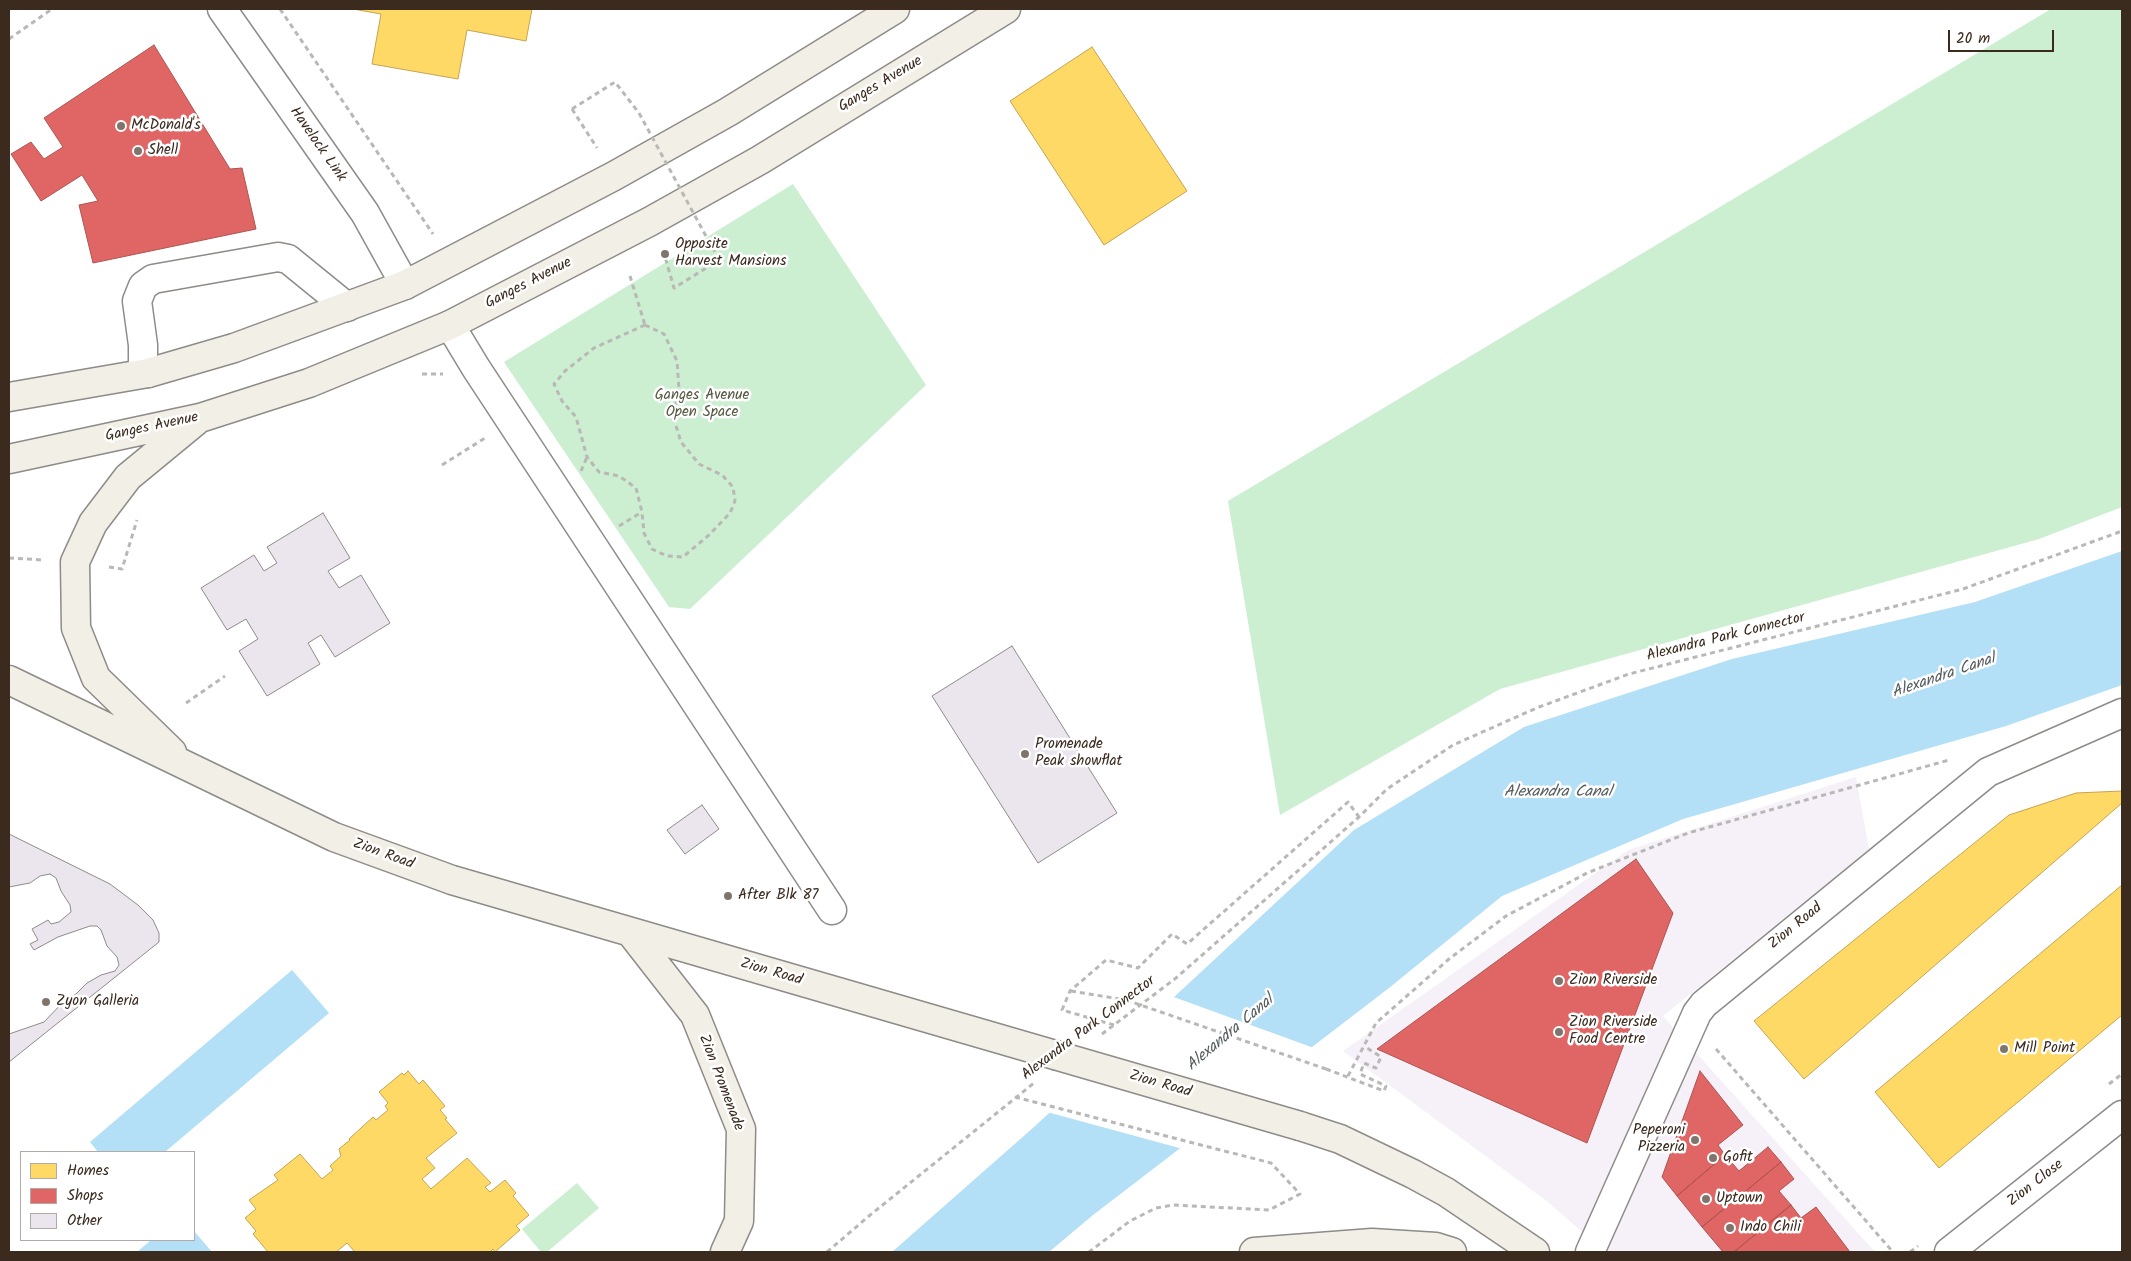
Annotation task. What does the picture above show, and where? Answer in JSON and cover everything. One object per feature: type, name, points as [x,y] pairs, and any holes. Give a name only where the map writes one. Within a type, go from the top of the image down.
[{"type":"main road","points":[[9,397],[148,374],[234,348],[404,285],[450,263],[728,112],[895,9]]},
{"type":"main road","name":"Ganges Avenue","points":[[9,459],[200,418],[309,383],[450,325],[649,222],[751,164],[1006,9]]},
{"type":"main road","points":[[188,767],[96,678],[76,628],[76,562],[93,523],[128,477],[200,418]]},
{"type":"main road","name":"Zion Road","points":[[9,680],[334,837],[452,880],[1340,1139],[1446,1192],[1535,1252]]},
{"type":"main road","name":"Zion Promenade","points":[[631,933],[695,1015],[741,1129],[739,1221],[725,1252]]},
{"type":"main road","points":[[1254,1252],[1372,1243],[1436,1248],[1452,1252]]},
{"type":"street","name":"Havelock Link","points":[[222,9],[365,213],[404,285]]},
{"type":"street","points":[[148,374],[143,363],[143,345],[137,301],[143,286],[153,279],[278,257],[288,259],[347,307]]},
{"type":"street","points":[[450,325],[832,910]]},
{"type":"street","name":"Zion Road","points":[[1590,1252],[1693,1022],[1704,1004],[1988,772],[2122,713]]},
{"type":"street","name":"Zion Close","points":[[1949,1252],[2122,1115]]},
{"type":"path","points":[[9,39],[52,9]]},
{"type":"path","points":[[280,9],[438,241],[450,263]]},
{"type":"path","points":[[598,150],[572,109],[615,82],[640,113],[719,260],[674,288],[666,254]]},
{"type":"path","points":[[630,276],[645,324],[664,334],[677,361],[679,389],[673,416],[680,442],[699,464],[722,475],[733,487],[735,501],[730,513],[709,535],[683,557],[668,556],[652,550],[644,533],[642,512],[636,488],[619,476],[599,472],[587,457],[576,416],[562,401],[554,384],[565,371],[594,348],[645,324]]},
{"type":"path","points":[[414,376],[423,373],[448,375]]},
{"type":"path","points":[[442,465],[486,437]]},
{"type":"path","points":[[615,529],[642,512]]},
{"type":"path","points":[[122,569],[139,514]]},
{"type":"path","name":"Alexandra Park Connector","points":[[1099,1036],[1176,978],[1359,818],[1387,789],[1453,745],[1539,706],[1629,674],[1963,589],[2122,530]]},
{"type":"path","points":[[9,558],[36,560]]},
{"type":"path","points":[[186,703],[225,676]]},
{"type":"path","points":[[1348,1076],[1376,1023],[1449,959],[1506,916],[1586,873],[1688,833],[1957,757]]},
{"type":"path","name":"Alexandra Park Connector","points":[[1114,1025],[1062,1010],[1070,991],[1106,960],[1138,968],[1172,934],[1187,944],[1348,802],[1359,818]]},
{"type":"path","points":[[1070,991],[1126,1000],[1348,1076],[1384,1091],[1386,1086],[1360,1074],[1364,1063],[1376,1068],[1381,1057],[1364,1046]]},
{"type":"path","points":[[1693,1022],[1893,1252]]},
{"type":"path","name":"Alexandra Park Connector","points":[[827,1252],[1015,1097],[1038,1081]]},
{"type":"path","points":[[1015,1097],[1271,1163],[1300,1194],[1269,1210],[1173,1205],[1156,1208],[1130,1221],[1089,1252]]},
{"type":"shaded area","points":[[1856,777],[1869,849],[1663,1016],[1875,1252],[1605,1252],[1548,1202],[1343,1051],[1628,850]]},
{"type":"green space","points":[[2051,9],[2122,9],[2122,507],[2039,539],[1500,689],[1280,815],[1228,501]]},
{"type":"green space","name":"Ganges Avenue Open Space","points":[[793,184],[926,385],[690,609],[669,607],[504,362]]},
{"type":"green space","points":[[577,1183],[599,1208],[547,1252],[541,1252],[522,1229]]},
{"type":"water","name":"Alexandra Canal","points":[[2122,551],[2122,685],[2006,726],[1683,819],[1502,896],[1389,988],[1093,1215],[1049,1252],[892,1252],[1034,1127],[1354,830],[1524,727],[1732,659],[1975,602]]},
{"type":"water","points":[[292,970],[329,1013],[166,1151],[97,1151],[90,1142]]},
{"type":"water","points":[[195,1232],[212,1252],[137,1252],[150,1241],[195,1241]]},
{"type":"pier","points":[[1171,996],[1314,1048],[1183,1149],[1047,1112]]},
{"type":"building: Homes","points":[[353,9],[532,9],[526,41],[467,30],[458,79],[372,64],[381,14]]},
{"type":"building: Homes","points":[[1092,47],[1187,191],[1104,245],[1010,101]]},
{"type":"building: Homes","points":[[2122,791],[2122,803],[1804,1079],[1754,1021],[2009,815],[2076,793]]},
{"type":"building: Homes","name":"Mill Point","points":[[2122,885],[2122,1015],[1939,1168],[1875,1092]]},
{"type":"building: Homes","points":[[408,1071],[419,1084],[423,1080],[445,1106],[440,1110],[457,1133],[426,1158],[435,1168],[422,1179],[431,1189],[467,1158],[491,1183],[485,1187],[490,1192],[505,1180],[516,1193],[513,1196],[529,1215],[516,1226],[520,1230],[495,1252],[493,1249],[490,1252],[355,1252],[347,1243],[336,1252],[268,1252],[253,1234],[256,1231],[245,1218],[256,1209],[249,1200],[278,1180],[274,1175],[300,1154],[322,1179],[333,1170],[330,1166],[341,1156],[339,1149],[373,1117],[376,1120],[388,1110],[385,1106],[388,1103],[379,1092],[402,1073],[404,1075]]},
{"type":"building: Shops","name":"Shell","points":[[154,45],[230,169],[242,168],[256,229],[93,263],[79,205],[98,201],[82,175],[41,201],[11,154],[31,142],[44,159],[63,147],[44,118]]},
{"type":"building: Shops","name":"Zion Riverside","points":[[1636,859],[1673,913],[1587,1143],[1377,1049]]},
{"type":"building: Shops","points":[[1700,1071],[1743,1125],[1718,1145],[1725,1155],[1677,1196],[1662,1177]]},
{"type":"building: Shops","points":[[1768,1147],[1781,1162],[1702,1227],[1677,1196],[1725,1155],[1739,1171]]},
{"type":"building: Shops","points":[[1781,1162],[1794,1179],[1779,1191],[1791,1205],[1734,1252],[1723,1252],[1702,1227]]},
{"type":"building: Shops","points":[[1791,1205],[1801,1218],[1816,1207],[1850,1252],[1734,1252]]},
{"type":"building: Other","points":[[323,513],[350,558],[328,571],[339,588],[361,575],[390,623],[335,657],[321,635],[308,643],[320,664],[267,696],[239,651],[258,639],[246,619],[227,630],[201,588],[254,555],[264,571],[277,563],[267,547]]},
{"type":"building: Other","name":"Promenade Peak showflat","points":[[1012,646],[1117,813],[1038,863],[932,696]]},
{"type":"building: Other","points":[[702,805],[719,829],[685,854],[667,830]]},
{"type":"building: Other","name":"Zyon Galleria","points":[[9,834],[110,884],[138,905],[153,920],[159,933],[159,942],[9,1062]]},
{"type":"building: Other","points":[[50,874],[56,878],[61,891],[70,905],[71,912],[59,922],[51,924],[48,920],[32,929],[38,940],[30,944],[34,950],[58,937],[90,926],[97,926],[101,930],[107,946],[117,957],[119,965],[115,971],[101,975],[87,983],[76,994],[64,1001],[44,1022],[9,1034],[9,887],[30,883],[40,876]]},
{"type":"place","name":"McDonald's","points":[[121,126]]},
{"type":"place","name":"Shell","points":[[138,151]]},
{"type":"place","name":"Opposite Harvest Mansions","points":[[665,254]]},
{"type":"place","name":"Promenade Peak showflat","points":[[1025,754]]},
{"type":"place","name":"After Blk 87","points":[[728,896]]},
{"type":"place","name":"Zion Riverside","points":[[1559,981]]},
{"type":"place","name":"Zyon Galleria","points":[[46,1002]]},
{"type":"place","name":"Zion Riverside Food Centre","points":[[1559,1032]]},
{"type":"place","name":"Mill Point","points":[[2004,1049]]},
{"type":"place","name":"Peperoni Pizzeria","points":[[1695,1140]]},
{"type":"place","name":"Gofit","points":[[1713,1158]]},
{"type":"place","name":"Uptown","points":[[1706,1199]]},
{"type":"place","name":"Indo Chili","points":[[1730,1228]]}]
